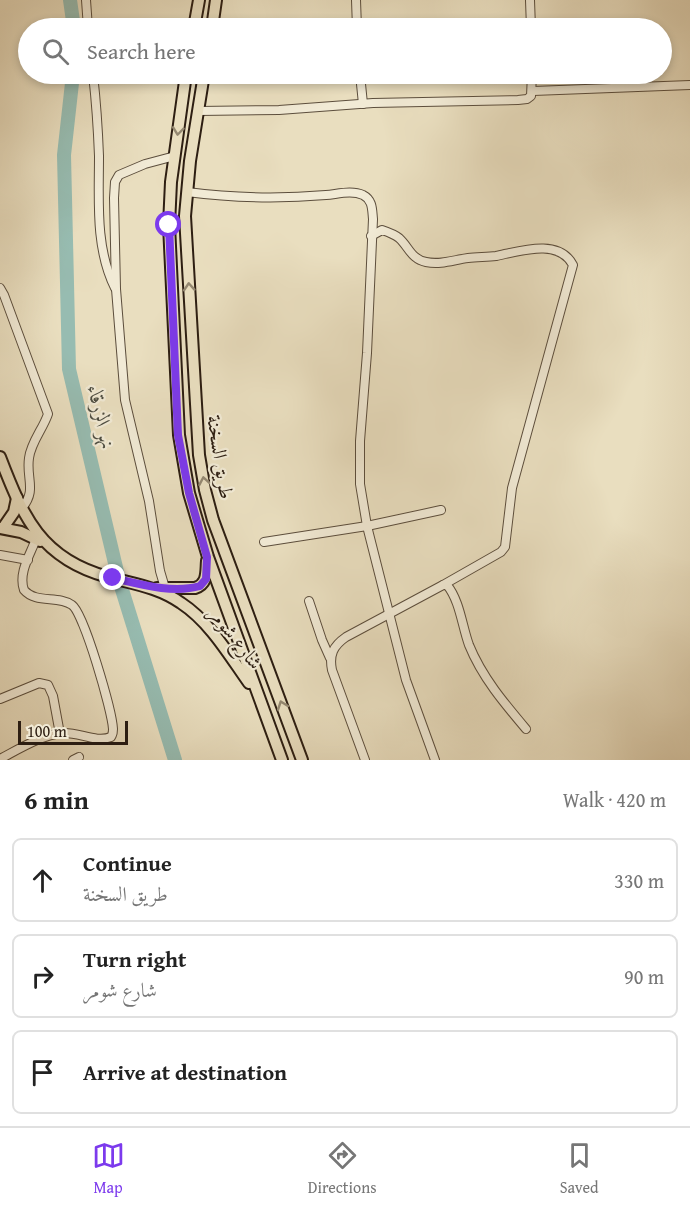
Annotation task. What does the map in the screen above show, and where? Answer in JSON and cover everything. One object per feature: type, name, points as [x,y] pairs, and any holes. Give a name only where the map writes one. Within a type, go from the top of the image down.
[{"type":"main road","points":[[196,18],[199,0]]},
{"type":"main road","points":[[213,18],[216,0]]},
{"type":"main road","name":"طريق السخنة","points":[[185,84],[169,225],[182,460],[207,557],[282,760]]},
{"type":"main road","name":"طريق السخنة","points":[[202,84],[187,192],[186,246],[199,454],[213,520],[302,760]]},
{"type":"main road","points":[[177,402],[195,401]]},
{"type":"main road","name":"شارع شومر","points":[[0,457],[35,535],[86,570],[152,588],[179,602],[202,620],[257,694]]},
{"type":"main road","points":[[2,526],[19,503]]},
{"type":"main road","points":[[2,526],[20,526],[35,535]]},
{"type":"main road","name":"شارع شومر","points":[[152,588],[200,586],[206,579],[207,557]]},
{"type":"street","points":[[86,0],[87,18]]},
{"type":"street","points":[[356,0],[357,18]]},
{"type":"street","points":[[530,0],[531,18]]},
{"type":"street","points":[[94,84],[103,253],[116,289]]},
{"type":"street","points":[[361,84],[363,104]]},
{"type":"street","points":[[198,111],[518,100],[527,99],[533,91],[533,84]]},
{"type":"street","points":[[533,91],[690,85]]},
{"type":"street","points":[[165,588],[160,571],[151,510],[125,400],[116,289],[115,182],[119,175],[127,171],[175,156]]},
{"type":"street","points":[[187,192],[258,198],[357,193],[367,198],[372,206],[367,353],[359,470],[367,526],[389,615],[413,705],[435,760]]},
{"type":"street","points":[[330,657],[339,642],[501,552],[505,547],[512,488],[573,266],[569,258],[563,254],[539,249],[450,262],[430,262],[415,257],[390,232],[382,230],[371,236]]},
{"type":"street","points":[[0,288],[48,414],[30,451],[28,461],[31,492],[28,501],[19,503]]},
{"type":"street","points":[[264,542],[367,526],[441,510]]},
{"type":"street","points":[[0,759],[30,744],[60,734],[108,739],[113,732],[81,617],[73,605],[37,598],[24,591],[21,581],[35,535]]},
{"type":"street","points":[[0,555],[27,560]]},
{"type":"street","points":[[443,585],[447,585],[453,593],[470,647],[483,671],[506,706],[526,729]]},
{"type":"street","points":[[309,601],[365,760]]},
{"type":"street","points":[[0,699],[39,683],[48,685],[53,696],[60,734]]},
{"type":"waterway","name":"نهر الزرقاء","points":[[70,0],[73,18]]},
{"type":"waterway","name":"نهر الزرقاء","points":[[72,84],[64,155],[69,369],[119,580],[175,760]]},
{"type":"route","points":[[113,578],[152,588],[195,588],[203,584],[206,579],[207,557],[189,493],[178,435],[169,225]]}]
